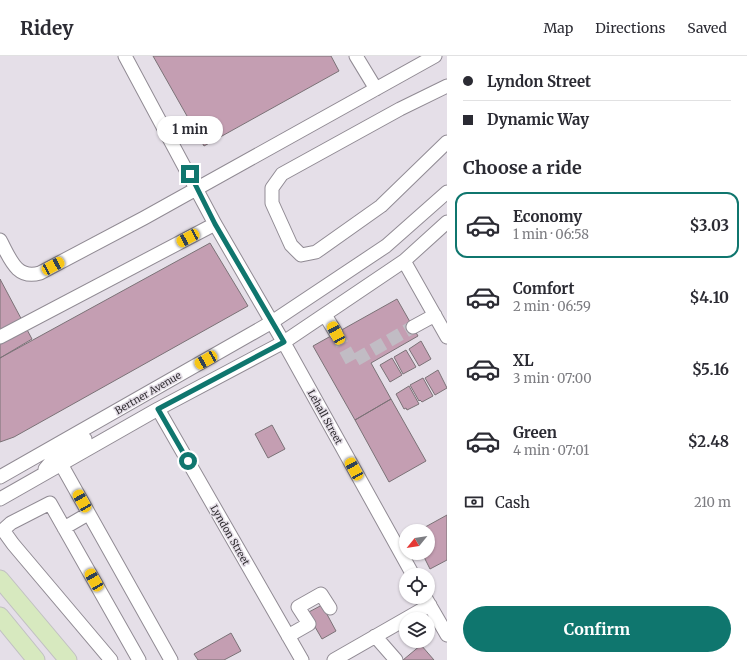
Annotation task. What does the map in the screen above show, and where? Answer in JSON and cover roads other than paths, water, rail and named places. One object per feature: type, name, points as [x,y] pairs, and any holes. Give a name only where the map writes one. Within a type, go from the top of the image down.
[{"type":"main road","points":[[0,579],[68,660]]},
{"type":"main road","points":[[0,616],[36,660]]},
{"type":"street","name":"Lehall Street","points":[[125,56],[215,224],[284,342],[409,568]]},
{"type":"street","points":[[356,56],[376,89]]},
{"type":"street","points":[[0,240],[17,270],[31,276],[40,273],[435,56]]},
{"type":"street","points":[[447,86],[400,109],[282,174],[272,188],[272,203],[291,245],[301,255],[316,252],[381,206],[447,142]]},
{"type":"street","name":"Bertner Avenue","points":[[0,477],[272,322],[386,246],[447,192]]},
{"type":"street","name":"Bertner Avenue","points":[[0,499],[158,409],[284,342],[404,261],[447,222]]},
{"type":"street","points":[[0,337],[215,224]]},
{"type":"street","points":[[404,261],[447,337]]},
{"type":"street","points":[[325,315],[336,333]]},
{"type":"street","points":[[413,327],[435,315]]},
{"type":"street","points":[[37,478],[56,456],[120,420],[126,406]]},
{"type":"street","name":"Lyndon Street","points":[[158,409],[302,660]]},
{"type":"street","points":[[61,464],[171,660]]},
{"type":"street","points":[[111,660],[13,544],[3,530],[11,523],[50,503],[139,660]]},
{"type":"street","points":[[64,528],[88,514]]},
{"type":"street","points":[[288,636],[308,624],[298,607],[321,594],[330,608]]},
{"type":"street","points":[[334,660],[375,636],[423,604]]},
{"type":"street","points":[[430,604],[447,635]]},
{"type":"street","points":[[375,636],[396,660]]},
{"type":"tunnel","points":[[336,333],[352,362],[413,327]]}]
